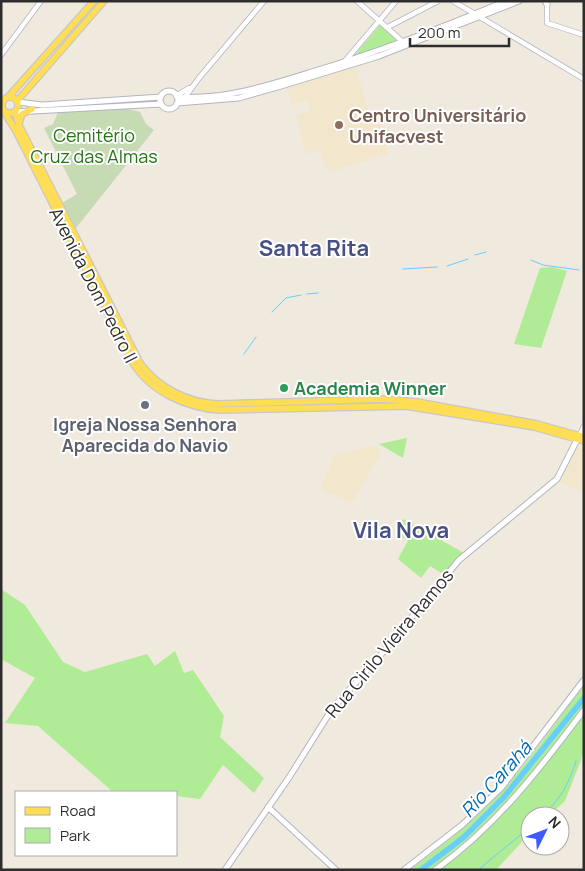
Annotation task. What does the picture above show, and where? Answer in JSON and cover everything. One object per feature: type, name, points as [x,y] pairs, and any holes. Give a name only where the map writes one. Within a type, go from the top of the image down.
[{"type":"main road","points":[[32,110],[8,113],[3,109],[2,102],[94,1]]},
{"type":"main road","points":[[15,112],[18,101],[104,1]]},
{"type":"main road","points":[[1,93],[18,101],[42,107],[161,104],[169,109],[179,99],[241,93],[344,63],[506,1]]},
{"type":"main road","points":[[19,125],[20,116],[42,107],[161,97],[167,92],[179,99],[246,96],[379,56],[519,1]]},
{"type":"main road","points":[[161,97],[161,104]]},
{"type":"main road","name":"Avenida Dom Pedro II","points":[[3,109],[133,363],[146,379],[169,395],[190,405],[220,410],[406,406],[534,427],[581,438]]},
{"type":"main road","name":"Avenida Dom Pedro II","points":[[15,112],[19,125],[140,362],[151,376],[174,392],[196,401],[218,404],[384,399],[411,401],[537,424],[581,438]]},
{"type":"main road","name":"Rua Cirilo Vieira Ramos","points":[[225,870],[332,709],[384,651],[458,560],[559,476],[581,438]]},
{"type":"main road","points":[[404,870],[462,825],[501,788],[584,680]]},
{"type":"main road","points":[[435,870],[473,840],[516,798],[584,710]]},
{"type":"main road","points":[[268,807],[336,870]]},
{"type":"street","points":[[1,55],[41,1]]},
{"type":"street","points":[[179,99],[264,1]]},
{"type":"street","points":[[357,1],[403,42]]},
{"type":"street","points":[[344,63],[396,1]]},
{"type":"street","points":[[388,27],[438,1]]},
{"type":"street","points":[[453,1],[584,79]]},
{"type":"street","points":[[547,2],[547,23],[584,35]]},
{"type":"street","points":[[179,99],[199,78]]},
{"type":"street","points":[[581,438],[584,426]]},
{"type":"shaded area","name":"Centro Universitário Unifacvest","points":[[356,67],[370,117],[377,113],[388,154],[328,173],[320,150],[306,154],[296,115],[310,111],[307,100],[292,104],[287,87]]},
{"type":"shaded area","points":[[577,445],[584,447],[584,493],[558,481]]},
{"type":"shaded area","points":[[375,446],[382,452],[352,503],[320,489],[335,454]]},
{"type":"green space","points":[[381,24],[397,41],[353,57]]},
{"type":"green space","name":"Cemitério Cruz das Almas","points":[[120,107],[140,112],[146,124],[154,130],[76,228],[62,203],[77,194],[44,128],[53,124],[59,110]]},
{"type":"green space","points":[[552,267],[567,271],[541,348],[514,344],[540,268]]},
{"type":"green space","points":[[407,438],[403,458],[379,444]]},
{"type":"green space","points":[[403,519],[464,553],[443,574],[430,566],[421,578],[398,559],[408,541],[396,533]]},
{"type":"green space","points":[[1,589],[25,605],[63,662],[85,672],[147,654],[155,666],[175,651],[184,673],[193,670],[224,716],[220,737],[264,778],[254,793],[223,765],[200,799],[178,796],[178,791],[112,791],[38,726],[5,723],[35,678],[1,659]]},
{"type":"green space","points":[[584,684],[584,706],[532,775],[480,829],[431,870],[410,870],[451,838],[489,804],[539,746]]},
{"type":"green space","points":[[584,710],[584,751],[565,801],[559,806],[520,806],[520,844],[496,870],[435,870],[502,813]]},
{"type":"waterway","points":[[475,255],[486,252]]},
{"type":"waterway","points":[[447,266],[468,259]]},
{"type":"waterway","points":[[531,260],[543,265],[579,270]]},
{"type":"waterway","points":[[403,269],[437,267]]},
{"type":"waterway","points":[[307,294],[318,293]]},
{"type":"waterway","points":[[272,312],[286,298],[301,295]]},
{"type":"waterway","points":[[244,354],[256,337]]},
{"type":"waterway","name":"Rio Carahá","points":[[421,870],[464,837],[504,797],[584,698]]},
{"type":"waterway","points":[[552,806],[563,791],[576,761]]},
{"type":"waterway","points":[[478,870],[520,835]]},
{"type":"place","name":"Centro Universitário Unifacvest","points":[[339,125]]},
{"type":"place","name":"Academia Winner","points":[[284,388]]},
{"type":"place","name":"Igreja Nossa Senhora Aparecida do Navio","points":[[145,405]]},
{"type":"district","name":"Santa Rita","points":[[314,248]]},
{"type":"district","name":"Vila Nova","points":[[401,530]]}]
